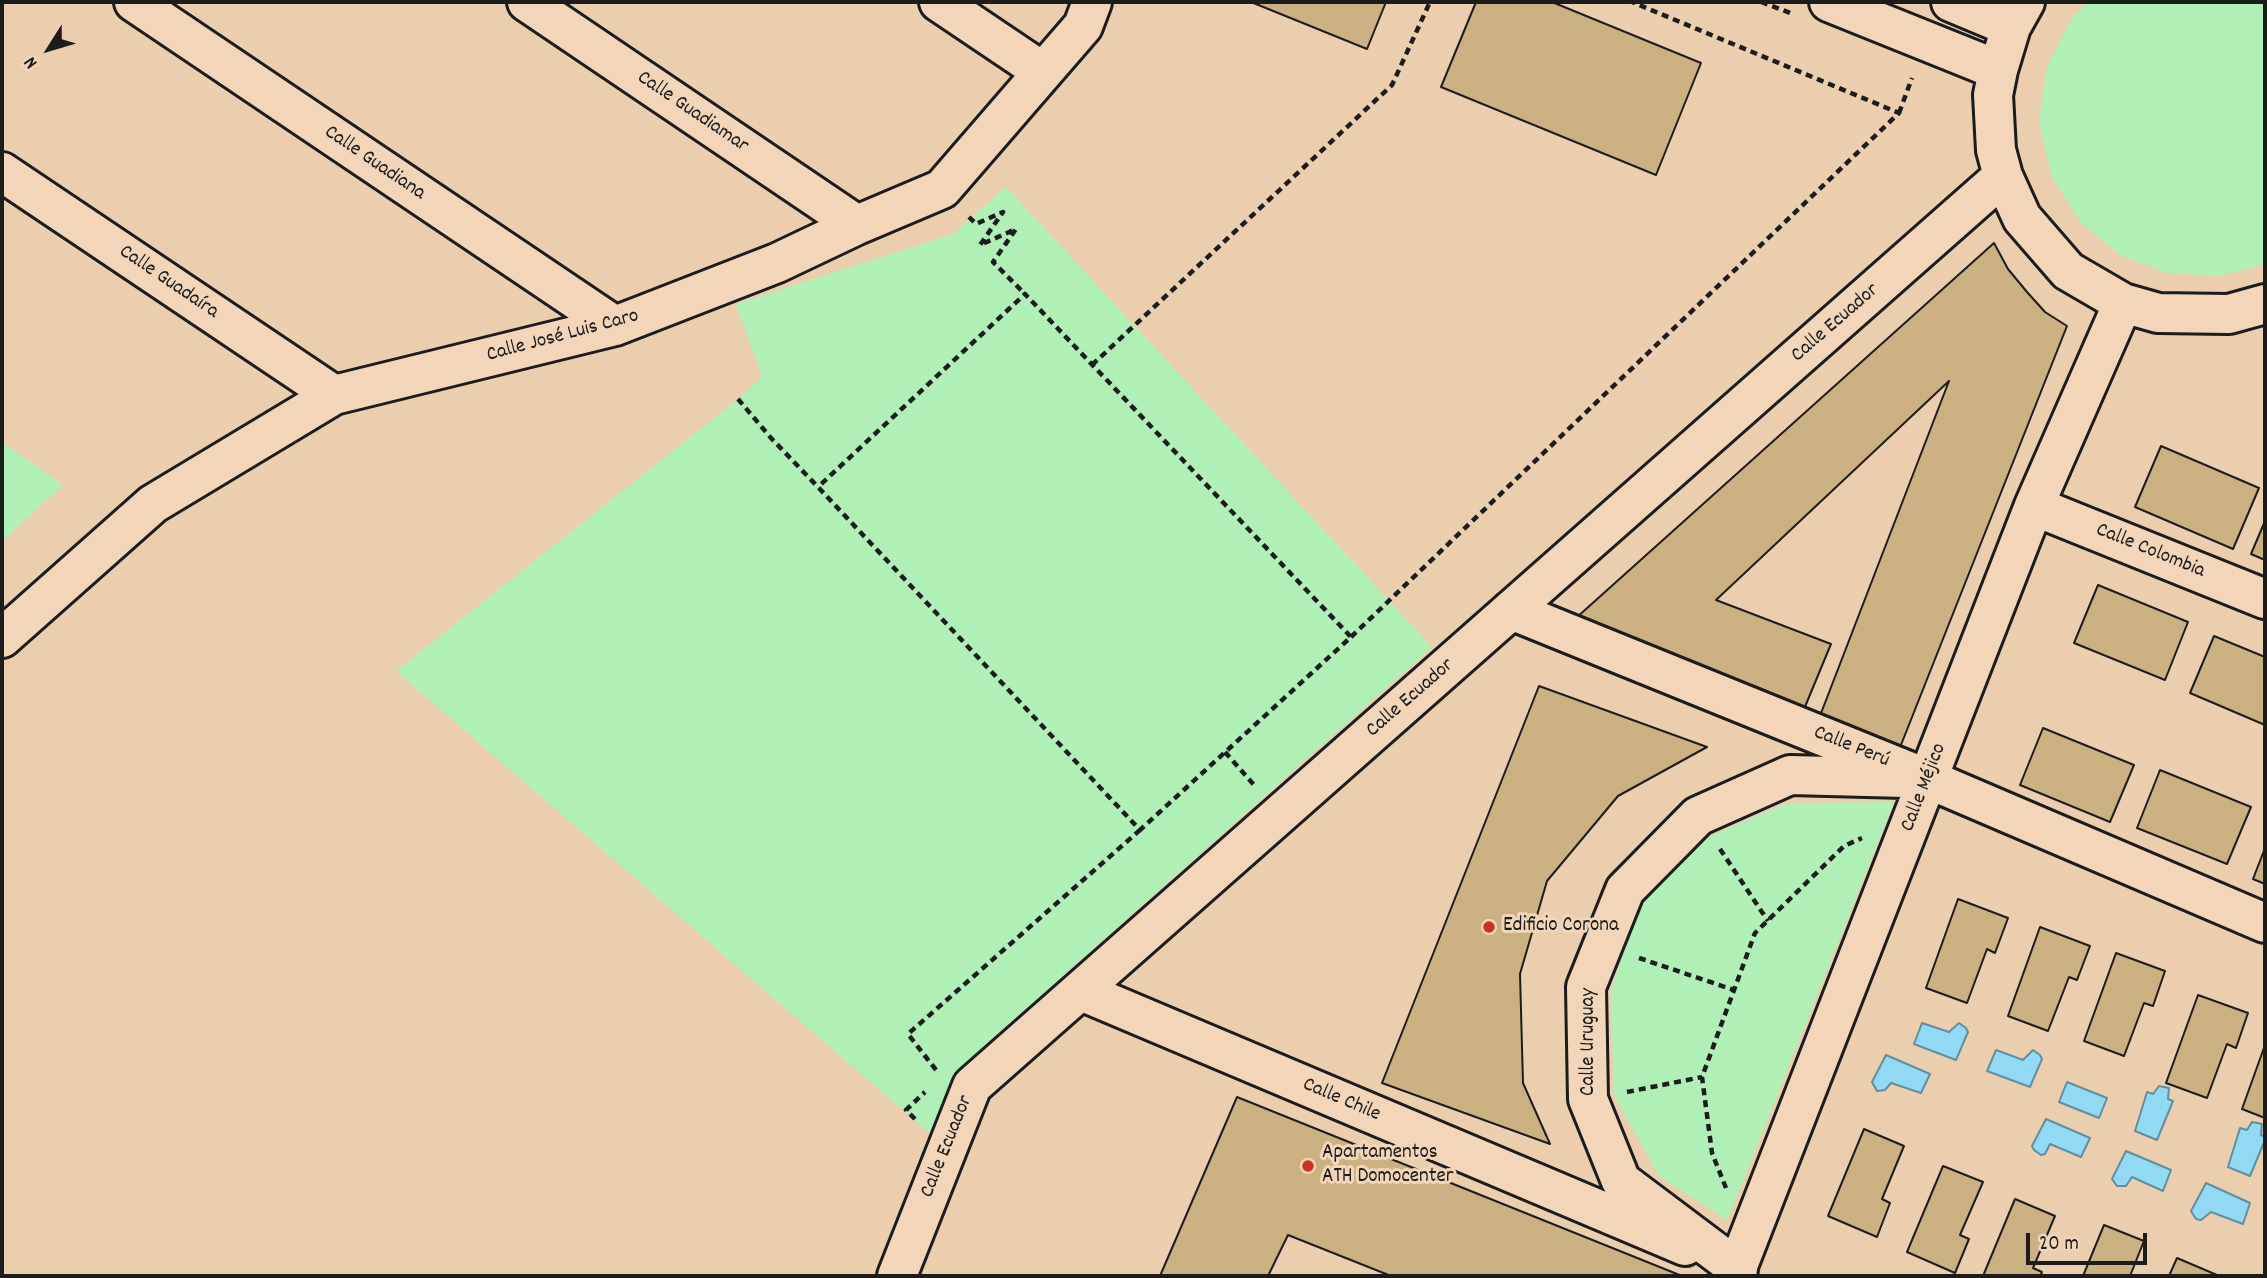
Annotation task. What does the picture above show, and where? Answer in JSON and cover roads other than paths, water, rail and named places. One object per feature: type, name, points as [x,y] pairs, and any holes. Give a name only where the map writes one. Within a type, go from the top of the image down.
[{"type":"street","name":"Calle Guadiana","points":[[134,2],[615,326]]},
{"type":"street","name":"Calle Guadiamar","points":[[527,2],[857,225]]},
{"type":"street","points":[[939,2],[1043,72]]},
{"type":"street","name":"Calle José Luis Caro","points":[[2,638],[153,504],[334,395],[615,326],[777,263],[942,189],[1083,26],[1092,2]]},
{"type":"street","points":[[1829,2],[1998,70]]},
{"type":"street","points":[[1951,2],[2018,15],[1998,70],[1993,96],[1996,150],[2003,176],[2022,218],[2068,271],[2123,303],[2158,313],[2228,314],[2265,304]]},
{"type":"street","name":"Calle Guadaíra","points":[[2,172],[334,395]]},
{"type":"street","name":"Calle Ecuador","points":[[897,1276],[972,1086],[2003,176]]},
{"type":"street","name":"Calle Méjico","points":[[1743,1274],[1755,1225],[2034,506],[2123,303]]},
{"type":"street","name":"Calle Colombia","points":[[2034,506],[2265,599]]},
{"type":"street","name":"Calle Perú","points":[[1511,610],[1928,779],[2265,923]]},
{"type":"street","name":"Calle Uruguay","points":[[1743,1274],[1621,1181],[1588,1099],[1586,987],[1625,890],[1698,816],[1790,775],[1928,779]]},
{"type":"street","name":"Calle Chile","points":[[1081,990],[1743,1274]]},
{"type":"water","points":[[1922,1023],[1949,1032],[1959,1023],[1966,1028],[1968,1032],[1956,1060],[1914,1044]]},
{"type":"water","points":[[1996,1050],[2023,1060],[2033,1050],[2040,1055],[2042,1059],[2030,1087],[1987,1071]]},
{"type":"water","points":[[1886,1055],[1930,1074],[1921,1093],[1891,1083],[1885,1090],[1877,1091],[1872,1082]]},
{"type":"water","points":[[2067,1082],[2107,1098],[2099,1118],[2059,1102]]},
{"type":"water","points":[[2159,1086],[2169,1088],[2168,1099],[2173,1101],[2157,1140],[2135,1131],[2147,1092],[2153,1094]]},
{"type":"water","points":[[2046,1119],[2090,1138],[2081,1157],[2050,1144],[2045,1154],[2041,1155],[2034,1150],[2032,1146]]},
{"type":"water","points":[[2252,1122],[2262,1124],[2261,1135],[2265,1140],[2250,1176],[2228,1167],[2240,1128],[2247,1130]]},
{"type":"water","points":[[2126,1151],[2171,1170],[2163,1191],[2132,1177],[2126,1186],[2117,1186],[2112,1179]]},
{"type":"water","points":[[2206,1183],[2250,1203],[2243,1224],[2211,1212],[2201,1220],[2196,1219],[2191,1211]]},
{"type":"place","name":"Edificio Corona","points":[[1489,927]]},
{"type":"place","name":"Apartamentos ATH Domocenter","points":[[1308,1166]]}]
